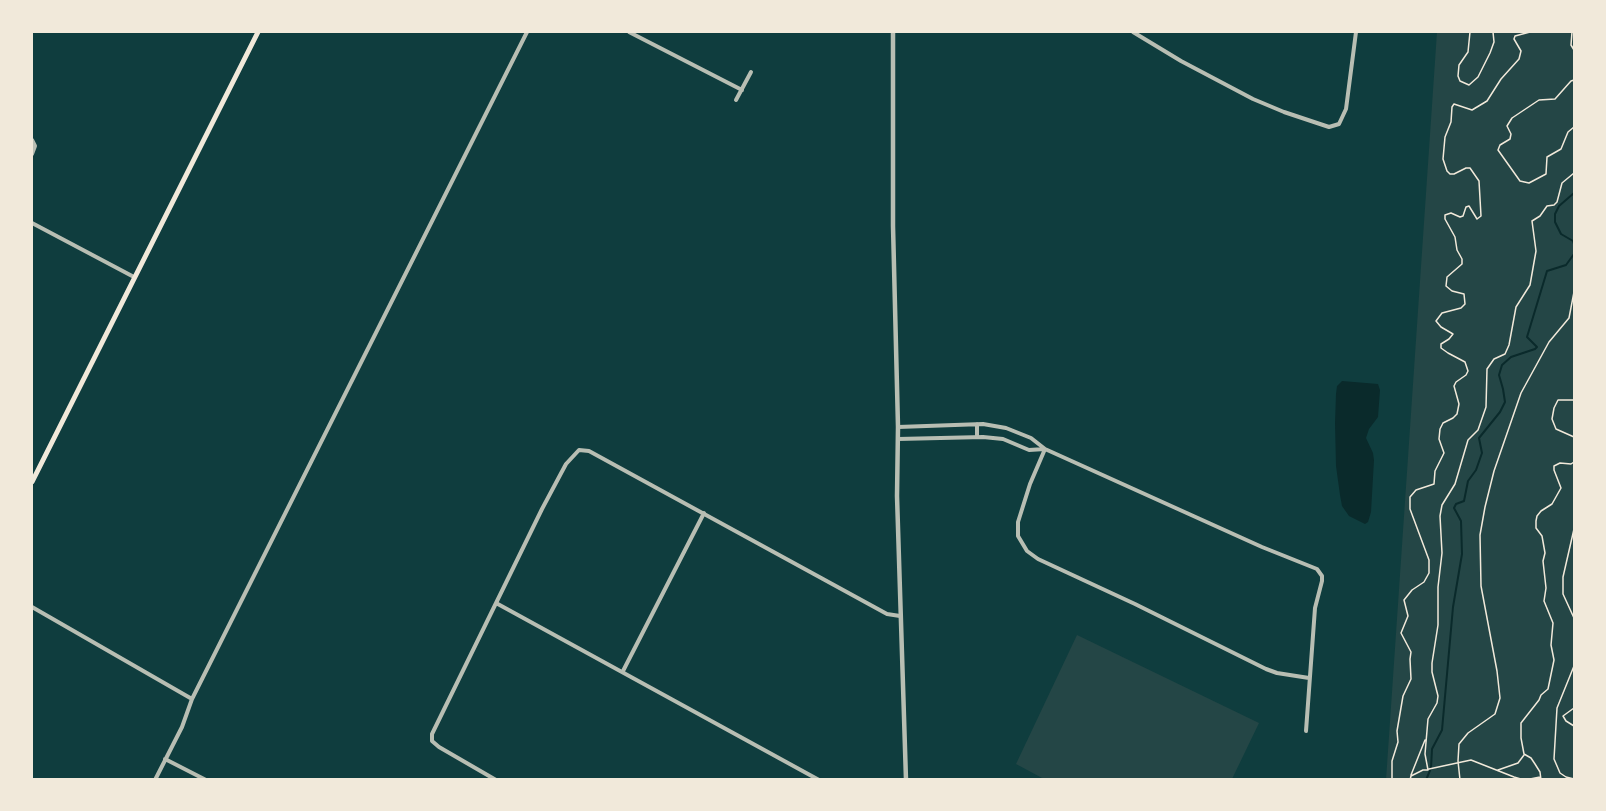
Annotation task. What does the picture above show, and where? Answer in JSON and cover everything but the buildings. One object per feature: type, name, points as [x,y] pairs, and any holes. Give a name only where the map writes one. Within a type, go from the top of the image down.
[{"type":"main road","points":[[32,482],[258,32]]},
{"type":"street","points":[[155,780],[182,727],[192,699],[527,32]]},
{"type":"street","points":[[628,32],[742,90]]},
{"type":"street","points":[[893,32],[893,226],[900,616],[906,780]]},
{"type":"street","points":[[1134,32],[1181,61],[1253,99],[1329,127],[1337,126],[1346,109],[1356,32]]},
{"type":"street","points":[[736,100],[751,72]]},
{"type":"street","points":[[32,140],[35,146],[32,154]]},
{"type":"street","points":[[32,223],[134,278]]},
{"type":"street","points":[[898,427],[977,424],[1006,428],[1031,438],[1046,449],[1262,547],[1310,565],[1320,572],[1322,581],[1315,608],[1305,731]]},
{"type":"street","points":[[977,424],[977,437]]},
{"type":"street","points":[[898,439],[977,437],[1002,439],[1029,450],[1046,449]]},
{"type":"street","points":[[1046,449],[1030,484],[1018,522],[1018,536],[1027,551],[1038,559],[1266,669],[1309,678]]},
{"type":"street","points":[[496,780],[432,741],[435,727],[566,464],[579,450],[589,451],[887,615],[900,616]]},
{"type":"street","points":[[623,671],[704,513]]},
{"type":"street","points":[[496,603],[819,780]]},
{"type":"street","points":[[32,608],[192,699]]},
{"type":"street","points":[[165,759],[206,780]]},
{"type":"path","points":[[1470,32],[1468,52],[1459,65],[1458,76],[1460,81],[1469,85],[1478,77],[1490,53],[1494,42],[1493,32]]},
{"type":"path","points":[[1392,780],[1392,761],[1398,742],[1397,731],[1402,696],[1411,679],[1412,652],[1401,633],[1408,616],[1404,600],[1412,590],[1424,582],[1429,573],[1429,560],[1411,513],[1410,497],[1416,490],[1434,484],[1435,471],[1444,453],[1439,439],[1440,429],[1443,423],[1457,414],[1459,404],[1454,386],[1468,371],[1465,362],[1441,348],[1441,344],[1453,333],[1441,327],[1437,321],[1442,313],[1461,308],[1465,304],[1464,294],[1448,290],[1446,286],[1447,277],[1462,264],[1462,259],[1445,215],[1451,213],[1463,216],[1466,207],[1469,206],[1477,219],[1481,216],[1479,181],[1470,168],[1454,174],[1447,171],[1443,159],[1445,137],[1451,122],[1454,104],[1472,110],[1487,101],[1519,59],[1521,51],[1514,39],[1515,36],[1530,32]]},
{"type":"path","points":[[1572,32],[1571,45],[1575,50]]},
{"type":"path","points":[[1575,80],[1571,81],[1555,99],[1539,100],[1512,118],[1508,126],[1510,139],[1500,145],[1498,150],[1520,181],[1529,183],[1546,174],[1547,157],[1561,149],[1568,132],[1575,126]]},
{"type":"path","points":[[1428,770],[1425,763],[1428,719],[1437,703],[1438,696],[1432,663],[1438,625],[1442,505],[1455,484],[1468,440],[1478,430],[1486,407],[1487,369],[1494,359],[1505,354],[1509,345],[1516,307],[1530,285],[1536,251],[1532,221],[1540,216],[1547,206],[1554,205],[1562,183],[1575,173]]},
{"type":"path","points":[[1460,780],[1458,761],[1460,744],[1464,737],[1495,714],[1499,704],[1497,671],[1484,609],[1479,562],[1480,535],[1494,471],[1521,393],[1549,342],[1569,318],[1575,292]]},
{"type":"path","points":[[1575,400],[1558,400],[1552,419],[1556,429],[1575,437]]},
{"type":"path","points":[[1497,770],[1518,764],[1524,754],[1521,723],[1541,694],[1548,689],[1554,660],[1551,645],[1553,623],[1544,601],[1546,588],[1543,561],[1545,552],[1542,537],[1536,528],[1536,521],[1541,511],[1552,504],[1561,488],[1554,466],[1560,463],[1575,462]]},
{"type":"path","points":[[1575,529],[1563,577],[1563,594],[1575,618]]},
{"type":"path","points":[[1575,666],[1557,708],[1554,759],[1560,773],[1575,779]]},
{"type":"path","points":[[1575,708],[1563,717],[1575,726]]},
{"type":"path","points":[[1410,780],[1426,737]]},
{"type":"path","points":[[1411,776],[1458,761],[1477,761],[1525,780],[1541,778],[1531,758],[1524,754]]},
{"type":"shaded area","points":[[1437,32],[1574,32],[1574,779],[1386,780]]},
{"type":"shaded area","points":[[1342,381],[1378,384],[1380,390],[1378,417],[1369,429],[1366,438],[1374,460],[1371,512],[1365,524],[1349,516],[1342,506],[1340,495],[1336,466],[1335,423],[1337,386]]},
{"type":"shaded area","points":[[1077,635],[1259,723],[1232,779],[1044,779],[1016,764]]},
{"type":"waterway","points":[[1574,193],[1559,206],[1555,214],[1555,222],[1561,234],[1574,244]]},
{"type":"waterway","points":[[1426,780],[1431,768],[1432,749],[1442,730],[1453,607],[1462,554],[1461,521],[1454,508],[1456,504],[1464,501],[1468,481],[1476,470],[1482,453],[1479,438],[1500,412],[1505,402],[1499,375],[1502,365],[1511,357],[1537,347],[1527,337],[1547,271],[1566,265],[1574,254]]}]
